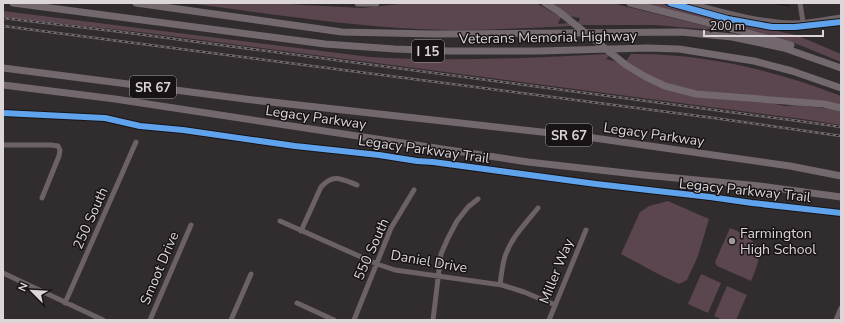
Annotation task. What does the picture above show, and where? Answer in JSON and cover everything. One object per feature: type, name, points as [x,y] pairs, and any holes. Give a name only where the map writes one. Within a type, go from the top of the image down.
[{"type":"highway","name":"Veterans Memorial Highway","points":[[13,3],[325,44],[395,49],[448,51],[539,51],[647,48],[679,49],[762,63],[792,71],[841,88]]},
{"type":"highway","name":"Veterans Memorial Highway","points":[[136,3],[342,32],[462,34],[681,32],[732,37],[784,48],[841,68]]},
{"type":"highway","points":[[358,3],[376,3]]},
{"type":"highway","points":[[545,3],[558,11],[633,70],[665,86],[696,94],[824,104],[841,108]]},
{"type":"highway","points":[[630,3],[764,37],[791,46],[841,68]]},
{"type":"highway","name":"Legacy Parkway","points":[[5,68],[253,100],[587,137],[782,165],[841,176]]},
{"type":"highway","name":"Legacy Parkway","points":[[3,85],[123,100],[528,162],[760,186],[841,197]]},
{"type":"street","points":[[690,3],[773,22],[803,22],[841,17]]},
{"type":"street","points":[[800,3],[803,22]]},
{"type":"street","name":"250 South","points":[[66,303],[136,142]]},
{"type":"street","points":[[3,145],[58,146],[60,150],[59,156],[42,198]]},
{"type":"street","points":[[301,231],[321,187],[326,181],[331,178],[338,178],[357,185]]},
{"type":"street","name":"550 South","points":[[354,320],[392,228],[414,190]]},
{"type":"street","points":[[433,320],[441,254],[448,238],[468,207],[478,199]]},
{"type":"street","points":[[500,285],[504,260],[509,246],[538,208]]},
{"type":"street","name":"Daniel Drive","points":[[280,221],[377,264],[395,270],[500,285],[512,288],[555,305]]},
{"type":"street","name":"Smoot Drive","points":[[150,320],[191,225]]},
{"type":"street","name":"Miller Way","points":[[548,320],[586,230]]},
{"type":"street","points":[[3,273],[103,320]]},
{"type":"street","points":[[231,320],[251,274]]},
{"type":"street","points":[[297,303],[334,320]]},
{"type":"street","points":[[836,320],[841,308]]},
{"type":"shaded area","points":[[187,3],[278,3],[362,8],[408,3],[536,3],[561,17],[558,24],[569,23],[571,26],[475,30],[417,29],[331,22]]},
{"type":"shaded area","points":[[550,3],[612,3],[726,31],[655,25],[580,25],[578,23],[580,18],[569,16]]},
{"type":"shaded area","points":[[635,3],[658,3],[738,23],[796,35],[841,54],[841,62],[792,42]]},
{"type":"shaded area","points":[[3,11],[370,57],[459,59],[608,54],[609,56],[606,59],[618,62],[667,89],[686,95],[771,103],[784,106],[798,105],[839,110],[841,111],[841,125],[148,33],[3,17]]},
{"type":"shaded area","points":[[631,54],[685,56],[764,71],[790,78],[841,96],[841,105],[705,93],[659,81],[626,61]]},
{"type":"shaded area","points":[[668,201],[709,219],[698,256],[687,280],[679,284],[621,254],[640,212],[649,206]]},
{"type":"shaded area","points":[[730,228],[748,237],[754,242],[757,248],[759,254],[758,261],[751,281],[717,266],[715,262]]},
{"type":"shaded area","points":[[701,274],[721,283],[708,313],[688,304]]},
{"type":"shaded area","points":[[727,286],[747,295],[736,320],[723,320],[714,316]]},
{"type":"waterway","points":[[770,3],[790,6]]},
{"type":"railway","points":[[3,18],[122,32],[841,127]]},
{"type":"railway","points":[[3,26],[714,118],[841,136]]},
{"type":"cycle path","points":[[670,3],[728,19],[772,27],[795,27],[841,22]]},
{"type":"cycle path","name":"Legacy Parkway Trail","points":[[3,113],[105,118],[140,126],[183,130],[295,146],[379,155],[596,184],[841,213]]},
{"type":"place","name":"Farmington High School","points":[[732,241]]}]
